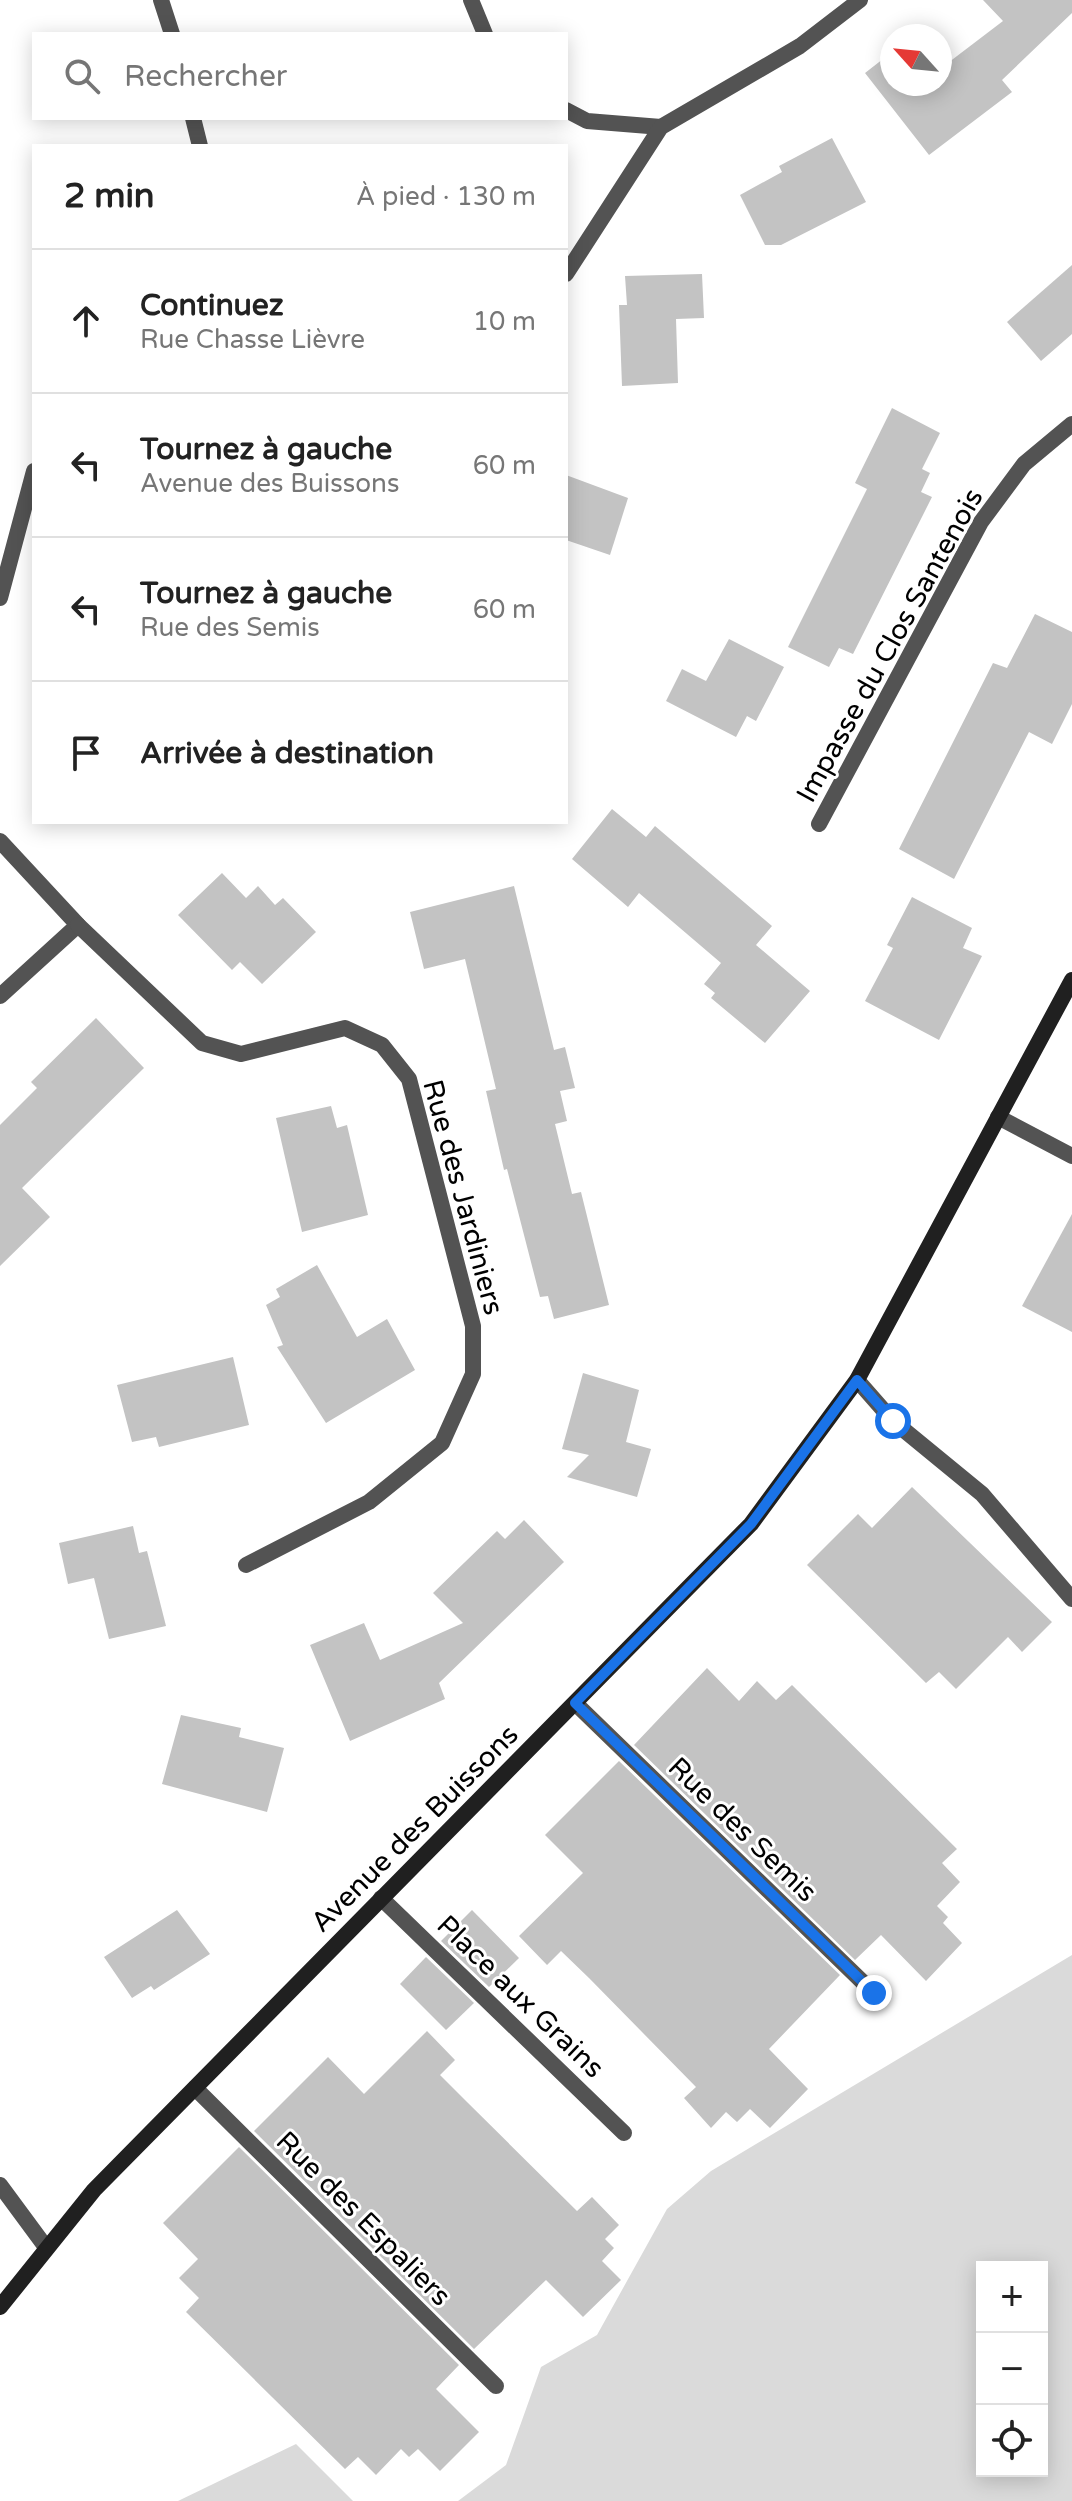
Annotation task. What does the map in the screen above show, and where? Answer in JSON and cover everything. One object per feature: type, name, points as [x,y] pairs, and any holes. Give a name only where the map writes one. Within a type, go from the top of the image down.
[{"type":"street","points":[[161,0],[171,32]]},
{"type":"street","points":[[471,0],[484,32]]},
{"type":"street","points":[[568,271],[661,127],[800,46],[860,0]]},
{"type":"street","points":[[568,111],[587,121],[661,127]]},
{"type":"street","points":[[194,120],[200,144]]},
{"type":"street","name":"Impasse du Clos Santenois","points":[[819,824],[981,522],[1024,464],[1072,424]]},
{"type":"street","points":[[0,598],[32,478]]},
{"type":"street","name":"Rue des Jardiniers","points":[[0,841],[78,925],[202,1043],[241,1054],[345,1028],[382,1045],[409,1079],[473,1326],[473,1374],[442,1443],[369,1502],[246,1565]]},
{"type":"street","points":[[0,996],[78,925]]},
{"type":"street","name":"Avenue des Buissons","points":[[0,2307],[45,2246],[94,2190],[751,1524],[857,1380],[1072,980]]},
{"type":"street","points":[[998,1117],[1072,1156]]},
{"type":"street","points":[[857,1380],[893,1421],[982,1494],[1072,1599]]},
{"type":"street","name":"Rue des Semis","points":[[575,1703],[874,1993]]},
{"type":"street","name":"Place aux Grains","points":[[381,1898],[624,2133]]},
{"type":"street","name":"Rue des Espaliers","points":[[195,2088],[496,2386]]},
{"type":"street","points":[[0,2185],[45,2246]]},
{"type":"shaded area","points":[[1072,1955],[1072,2501],[458,2501],[506,2465],[541,2367],[597,2335],[667,2209],[711,2171]]},
{"type":"shaded area","points":[[296,2444],[353,2501],[178,2501]]},
{"type":"building","points":[[983,0],[1072,0],[1072,13],[1002,80],[1012,92],[929,155],[883,96],[952,96],[952,60],[1003,21]]},
{"type":"building","points":[[880,61],[880,92],[865,73]]},
{"type":"building","points":[[832,138],[866,202],[781,245],[765,245],[740,195],[782,172],[779,166]]},
{"type":"building","points":[[1072,265],[1072,334],[1041,361],[1007,322]]},
{"type":"building","points":[[702,274],[704,318],[676,319],[678,383],[622,386],[619,305],[627,305],[625,276]]},
{"type":"building","points":[[892,408],[940,433],[922,469],[930,473],[921,492],[932,497],[853,654],[839,648],[829,667],[788,647],[867,489],[855,483]]},
{"type":"building","points":[[568,476],[628,498],[610,555],[568,541]]},
{"type":"building","points":[[1035,614],[1072,632],[1072,704],[1052,744],[1029,732],[954,879],[899,849],[993,663],[1007,668]]},
{"type":"building","points":[[729,639],[784,667],[756,721],[747,716],[736,737],[666,701],[682,669],[706,681]]},
{"type":"building","points":[[612,809],[646,837],[655,826],[772,926],[756,945],[810,991],[765,1043],[711,998],[715,993],[704,984],[721,963],[639,893],[628,907],[572,859]]},
{"type":"building","points":[[222,873],[246,898],[258,886],[275,905],[283,898],[316,932],[262,984],[240,962],[232,970],[178,915]]},
{"type":"building","points":[[514,886],[554,1050],[565,1047],[575,1088],[560,1091],[567,1121],[555,1124],[572,1194],[581,1192],[609,1305],[554,1319],[548,1296],[540,1297],[507,1169],[504,1170],[486,1091],[496,1089],[465,959],[424,969],[410,912]]},
{"type":"building","points":[[912,897],[972,928],[963,948],[982,956],[939,1040],[865,1001],[893,948],[887,945]]},
{"type":"building","points":[[96,1018],[144,1068],[22,1188],[50,1217],[0,1266],[0,1125],[37,1088],[31,1082]]},
{"type":"building","points":[[331,1106],[337,1128],[347,1125],[368,1215],[302,1232],[276,1118]]},
{"type":"building","points":[[1072,1214],[1072,1332],[1022,1306]]},
{"type":"building","points":[[317,1265],[357,1337],[387,1319],[415,1370],[326,1423],[277,1347],[283,1345],[266,1305],[280,1297],[276,1289]]},
{"type":"building","points":[[233,1357],[249,1425],[159,1447],[156,1437],[132,1442],[117,1385]]},
{"type":"building","points":[[583,1373],[639,1390],[626,1442],[651,1449],[637,1497],[567,1477],[589,1455],[562,1449]]},
{"type":"building","points":[[912,1487],[1052,1622],[1022,1652],[1008,1637],[956,1689],[939,1672],[926,1683],[807,1565],[858,1514],[872,1528]]},
{"type":"building","points":[[524,1520],[564,1562],[439,1683],[445,1699],[350,1741],[310,1645],[364,1623],[380,1660],[463,1623],[433,1593],[497,1531],[505,1539]]},
{"type":"building","points":[[133,1526],[139,1553],[147,1551],[166,1626],[109,1639],[94,1578],[68,1584],[59,1543]]},
{"type":"building","points":[[707,1668],[739,1701],[757,1681],[776,1700],[792,1685],[957,1849],[942,1863],[960,1882],[937,1906],[948,1917],[943,1923],[962,1943],[926,1981],[881,1935],[855,1960],[634,1745]]},
{"type":"building","points":[[181,1715],[241,1728],[239,1737],[284,1748],[267,1812],[162,1784]]},
{"type":"building","points":[[619,1761],[840,1975],[769,2049],[808,2089],[770,2128],[750,2109],[737,2122],[726,2112],[711,2128],[684,2098],[696,2087],[589,1978],[561,1951],[547,1965],[519,1936],[583,1873],[545,1835]]},
{"type":"building","points":[[177,1910],[210,1954],[154,1990],[151,1986],[132,1998],[104,1957]]},
{"type":"building","points":[[472,1910],[519,1958],[489,1987],[441,1941]]},
{"type":"building","points":[[426,1957],[474,2003],[446,2030],[400,1984]]},
{"type":"building","points":[[427,2031],[455,2060],[440,2075],[577,2211],[592,2197],[619,2225],[605,2239],[614,2248],[602,2261],[621,2280],[583,2317],[546,2280],[474,2349],[254,2131],[328,2057],[364,2094]]},
{"type":"building","points":[[239,2147],[459,2365],[436,2389],[479,2432],[440,2471],[418,2449],[409,2457],[401,2449],[376,2475],[358,2457],[345,2469],[186,2312],[199,2298],[179,2278],[198,2259],[163,2223]]},
{"type":"route","points":[[874,1993],[575,1703],[751,1524],[822,1433],[857,1380],[893,1421]]}]
